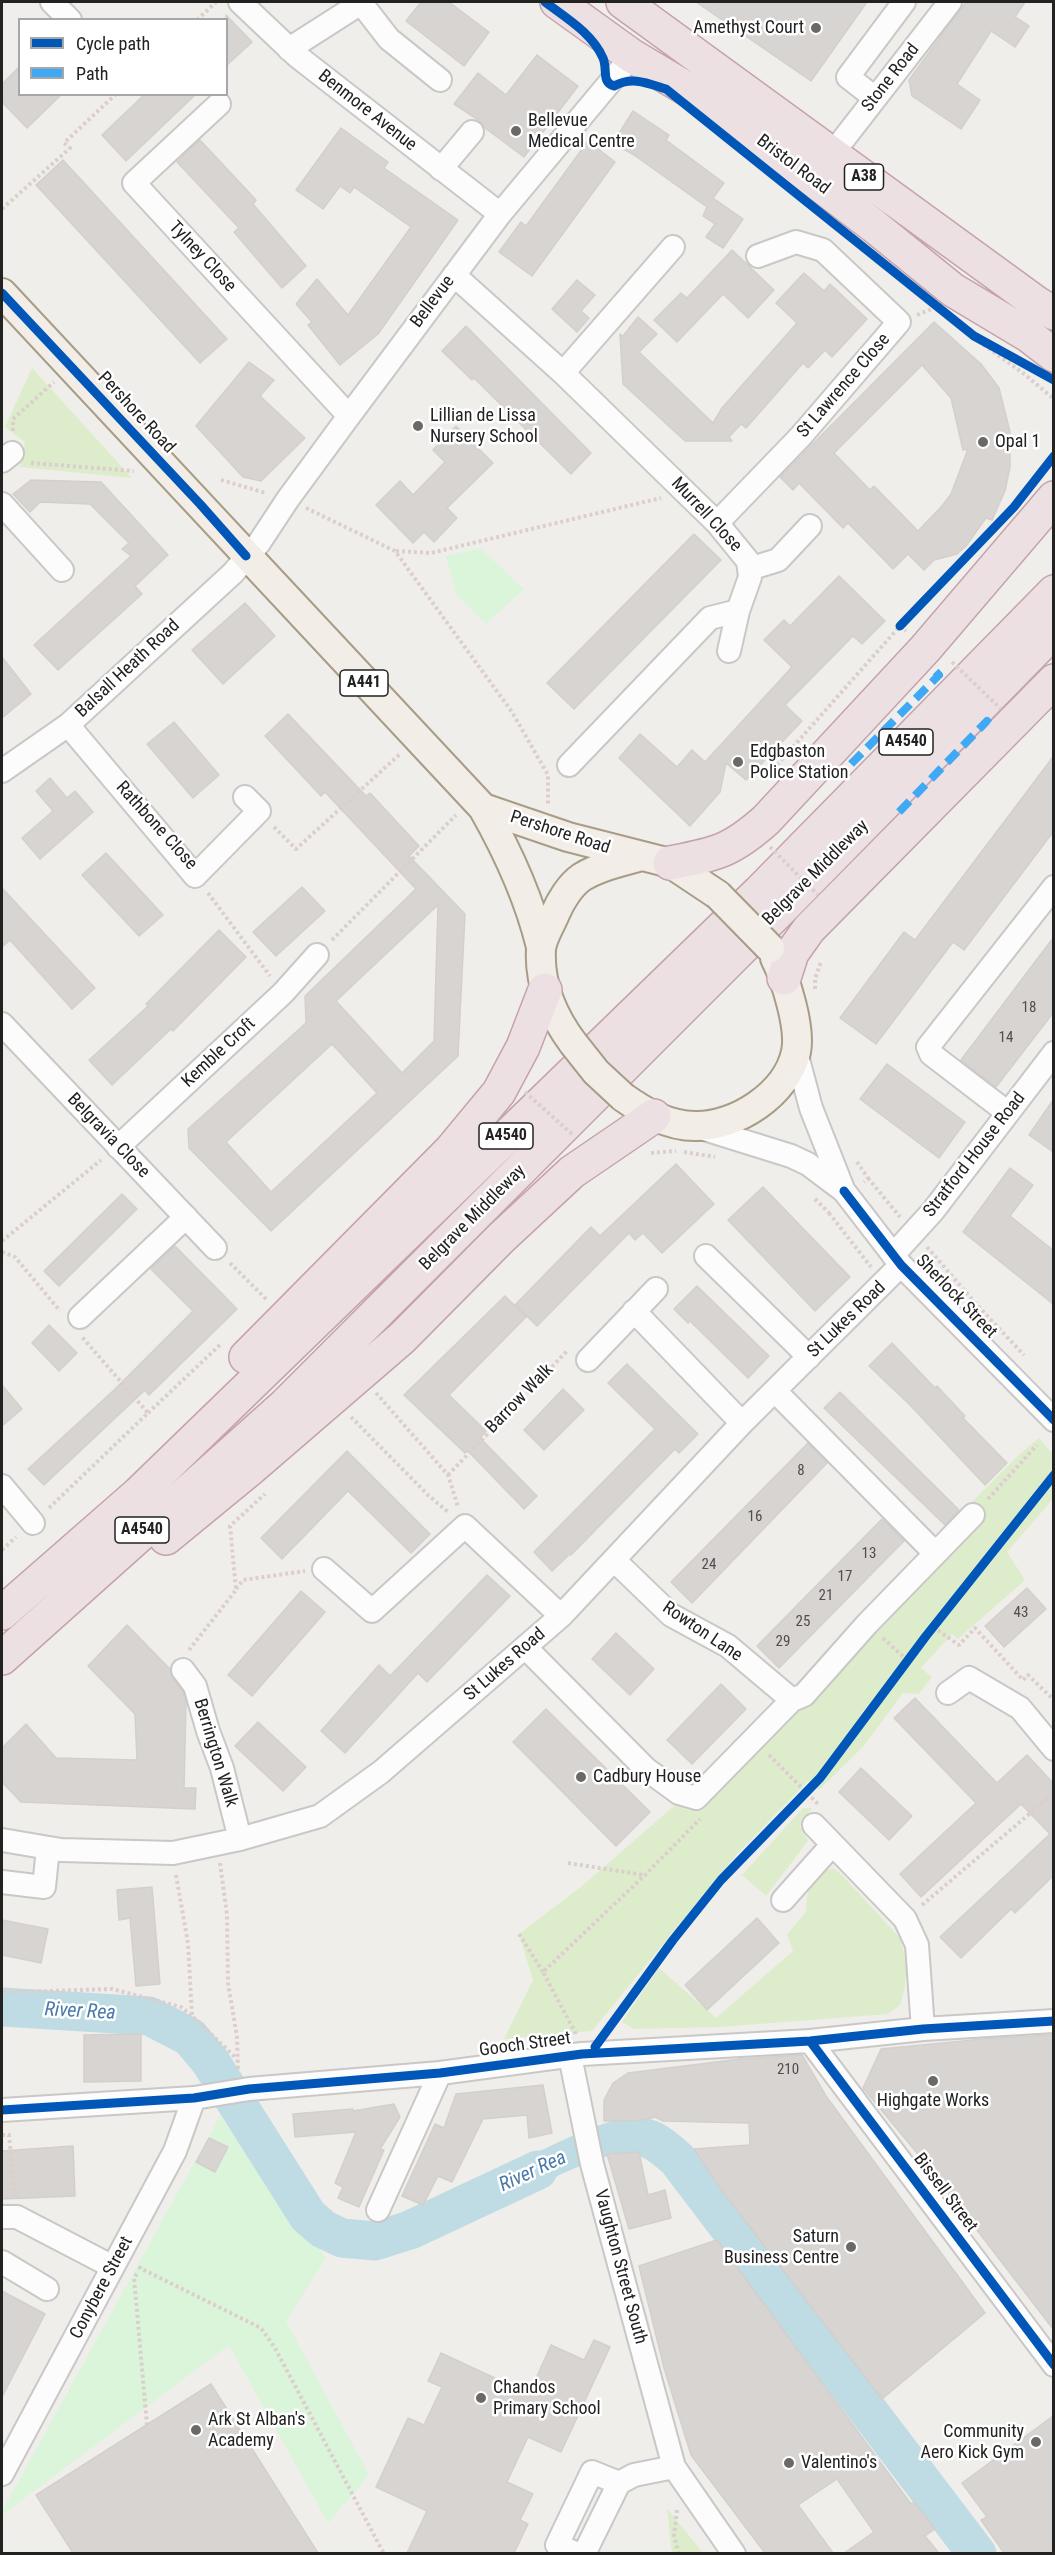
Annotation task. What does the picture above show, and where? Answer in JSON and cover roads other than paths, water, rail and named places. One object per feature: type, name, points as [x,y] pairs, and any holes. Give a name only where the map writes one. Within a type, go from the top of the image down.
[{"type":"highway","name":"Bristol Road","points":[[623,2],[1053,314]]},
{"type":"highway","name":"Bristol Road","points":[[560,3],[632,56],[719,108],[874,226],[953,290],[1028,335],[1047,361]]},
{"type":"highway","points":[[670,863],[718,853],[743,840],[766,820],[925,649],[1053,498]]},
{"type":"highway","points":[[994,569],[1053,526]]},
{"type":"highway","name":"Belgrave Middleway","points":[[2,1613],[138,1494],[734,916],[1053,592]]},
{"type":"highway","name":"Belgrave Middleway","points":[[2,1658],[285,1405],[780,910],[1053,631]]},
{"type":"highway","points":[[784,978],[792,953],[809,929],[1053,681]]},
{"type":"highway","points":[[2,1603],[451,1150],[499,1092],[523,1047],[545,990]]},
{"type":"highway","points":[[2,1664],[36,1644],[250,1469],[402,1338],[501,1238],[572,1172],[654,1116]]},
{"type":"main road","name":"Pershore Road","points":[[2,293],[200,504],[470,811],[501,839],[533,913],[541,947],[545,990],[560,1026],[596,1072],[623,1097],[654,1116],[696,1126]]},
{"type":"main road","name":"Pershore Road","points":[[470,811],[670,863]]},
{"type":"main road","points":[[541,947],[557,909],[570,888],[581,878],[638,856]]},
{"type":"main road","points":[[670,863],[718,895],[770,948],[784,978],[795,1023],[796,1052],[784,1078],[768,1097],[755,1108],[720,1122],[696,1126]]},
{"type":"street","points":[[52,2],[68,18]]},
{"type":"street","name":"Benmore Avenue","points":[[240,2],[289,49],[500,214]]},
{"type":"street","points":[[289,49],[360,2],[389,39],[440,80]]},
{"type":"street","points":[[875,98],[848,77],[904,2]]},
{"type":"street","name":"Stone Road","points":[[832,154],[950,2]]},
{"type":"street","name":"Bellevue","points":[[246,556],[259,543],[288,499],[500,214],[632,56]]},
{"type":"street","name":"Tylney Close","points":[[219,104],[134,183],[349,416]]},
{"type":"street","points":[[441,169],[471,132]]},
{"type":"street","name":"St Lawrence Close","points":[[717,524],[801,436],[899,322],[823,250],[796,242],[758,256]]},
{"type":"street","points":[[563,373],[673,247]]},
{"type":"street","name":"Murrell Close","points":[[454,275],[563,373],[717,524],[748,561],[750,577],[738,610],[729,651]]},
{"type":"street","points":[[2,504],[62,570]]},
{"type":"street","points":[[749,569],[778,560],[810,526]]},
{"type":"street","name":"Balsall Heath Road","points":[[2,771],[68,725],[233,573],[246,556]]},
{"type":"street","points":[[569,765],[710,618],[738,610]]},
{"type":"street","name":"Rathbone Close","points":[[68,725],[195,876],[252,804]]},
{"type":"street","points":[[1008,1113],[931,1054],[927,1047],[1053,887]]},
{"type":"street","name":"Kemble Croft","points":[[118,1147],[283,993],[317,956]]},
{"type":"street","name":"Belgravia Close","points":[[2,1024],[215,1248]]},
{"type":"street","name":"Sherlock Street","points":[[796,1052],[811,1108],[844,1191]]},
{"type":"street","name":"Stratford House Road","points":[[897,1260],[914,1232],[1053,1053]]},
{"type":"street","name":"Sherlock Street","points":[[696,1126],[791,1155],[808,1164],[844,1191],[897,1260],[1053,1420]]},
{"type":"street","points":[[76,1321],[186,1217]]},
{"type":"street","points":[[706,1256],[809,1357]]},
{"type":"street","name":"St Lukes Road","points":[[2,1840],[48,1848],[173,1853],[217,1845],[320,1816],[381,1772],[561,1616],[742,1423],[884,1284],[897,1260]]},
{"type":"street","points":[[588,1360],[656,1288]]},
{"type":"street","points":[[634,1311],[742,1423]]},
{"type":"street","points":[[775,1391],[935,1553]]},
{"type":"street","points":[[2,1486],[33,1523]]},
{"type":"street","points":[[525,1647],[646,1769],[679,1793],[696,1798],[792,1700],[804,1695],[867,1624],[973,1515]]},
{"type":"street","points":[[324,1569],[372,1611],[465,1526],[561,1616]]},
{"type":"street","name":"Rowton Lane","points":[[614,1560],[671,1616],[728,1646],[792,1700]]},
{"type":"street","name":"Berrington Walk","points":[[183,1664],[195,1686],[222,1768],[240,1839]]},
{"type":"street","points":[[948,1693],[969,1678],[1020,1708],[1053,1749]]},
{"type":"street","points":[[814,1825],[905,1919],[917,1945],[923,2029]]},
{"type":"street","points":[[783,1900],[832,1845]]},
{"type":"street","points":[[2,1882],[44,1887],[48,1848]]},
{"type":"street","name":"Gooch Street","points":[[2,2110],[204,2096],[249,2089],[440,2073],[574,2047],[810,2041],[923,2029],[1053,2021]]},
{"type":"street","name":"Bissell Street","points":[[810,2041],[1053,2366]]},
{"type":"street","name":"Vaughton Street South","points":[[574,2047],[581,2117],[592,2164],[677,2471]]},
{"type":"street","points":[[378,2210],[440,2073]]},
{"type":"street","name":"Conybere Street","points":[[2,2475],[204,2096]]},
{"type":"street","points":[[7,2222],[114,2267]]},
{"type":"street","points":[[2,2262],[47,2289]]},
{"type":"street","points":[[584,2553],[619,2483],[634,2475],[677,2471],[734,2553]]},
{"type":"street","points":[[578,2553],[556,2544],[592,2472],[619,2483]]},
{"type":"water","points":[[619,2119],[655,2124],[686,2145],[656,2164],[646,2154],[633,2151],[595,2160],[497,2205],[486,2179],[568,2138]]},
{"type":"waterway","name":"River Rea","points":[[2,2007],[149,2016],[190,2037],[210,2061],[308,2216],[323,2229],[342,2238],[375,2241],[410,2230],[538,2170]]},
{"type":"waterway","name":"River Rea","points":[[625,2135],[654,2141],[677,2159],[977,2554]]},
{"type":"place","name":"Amethyst Court","points":[[816,28]]},
{"type":"place","name":"Bellevue Medical Centre","points":[[516,131]]},
{"type":"place","name":"Lillian de Lissa Nursery School","points":[[418,426]]},
{"type":"place","name":"Opal 1","points":[[983,442]]},
{"type":"place","name":"Edgbaston Police Station","points":[[738,762]]},
{"type":"place","name":"Cadbury House","points":[[581,1777]]},
{"type":"place","name":"Highgate Works","points":[[933,2081]]},
{"type":"place","name":"Saturn Business Centre","points":[[851,2247]]},
{"type":"place","name":"Chandos Primary School","points":[[481,2398]]},
{"type":"place","name":"Ark St Alban's Academy","points":[[196,2430]]},
{"type":"place","name":"Community Aero Kick Gym","points":[[1036,2442]]},
{"type":"place","name":"Valentino's","points":[[789,2463]]}]
